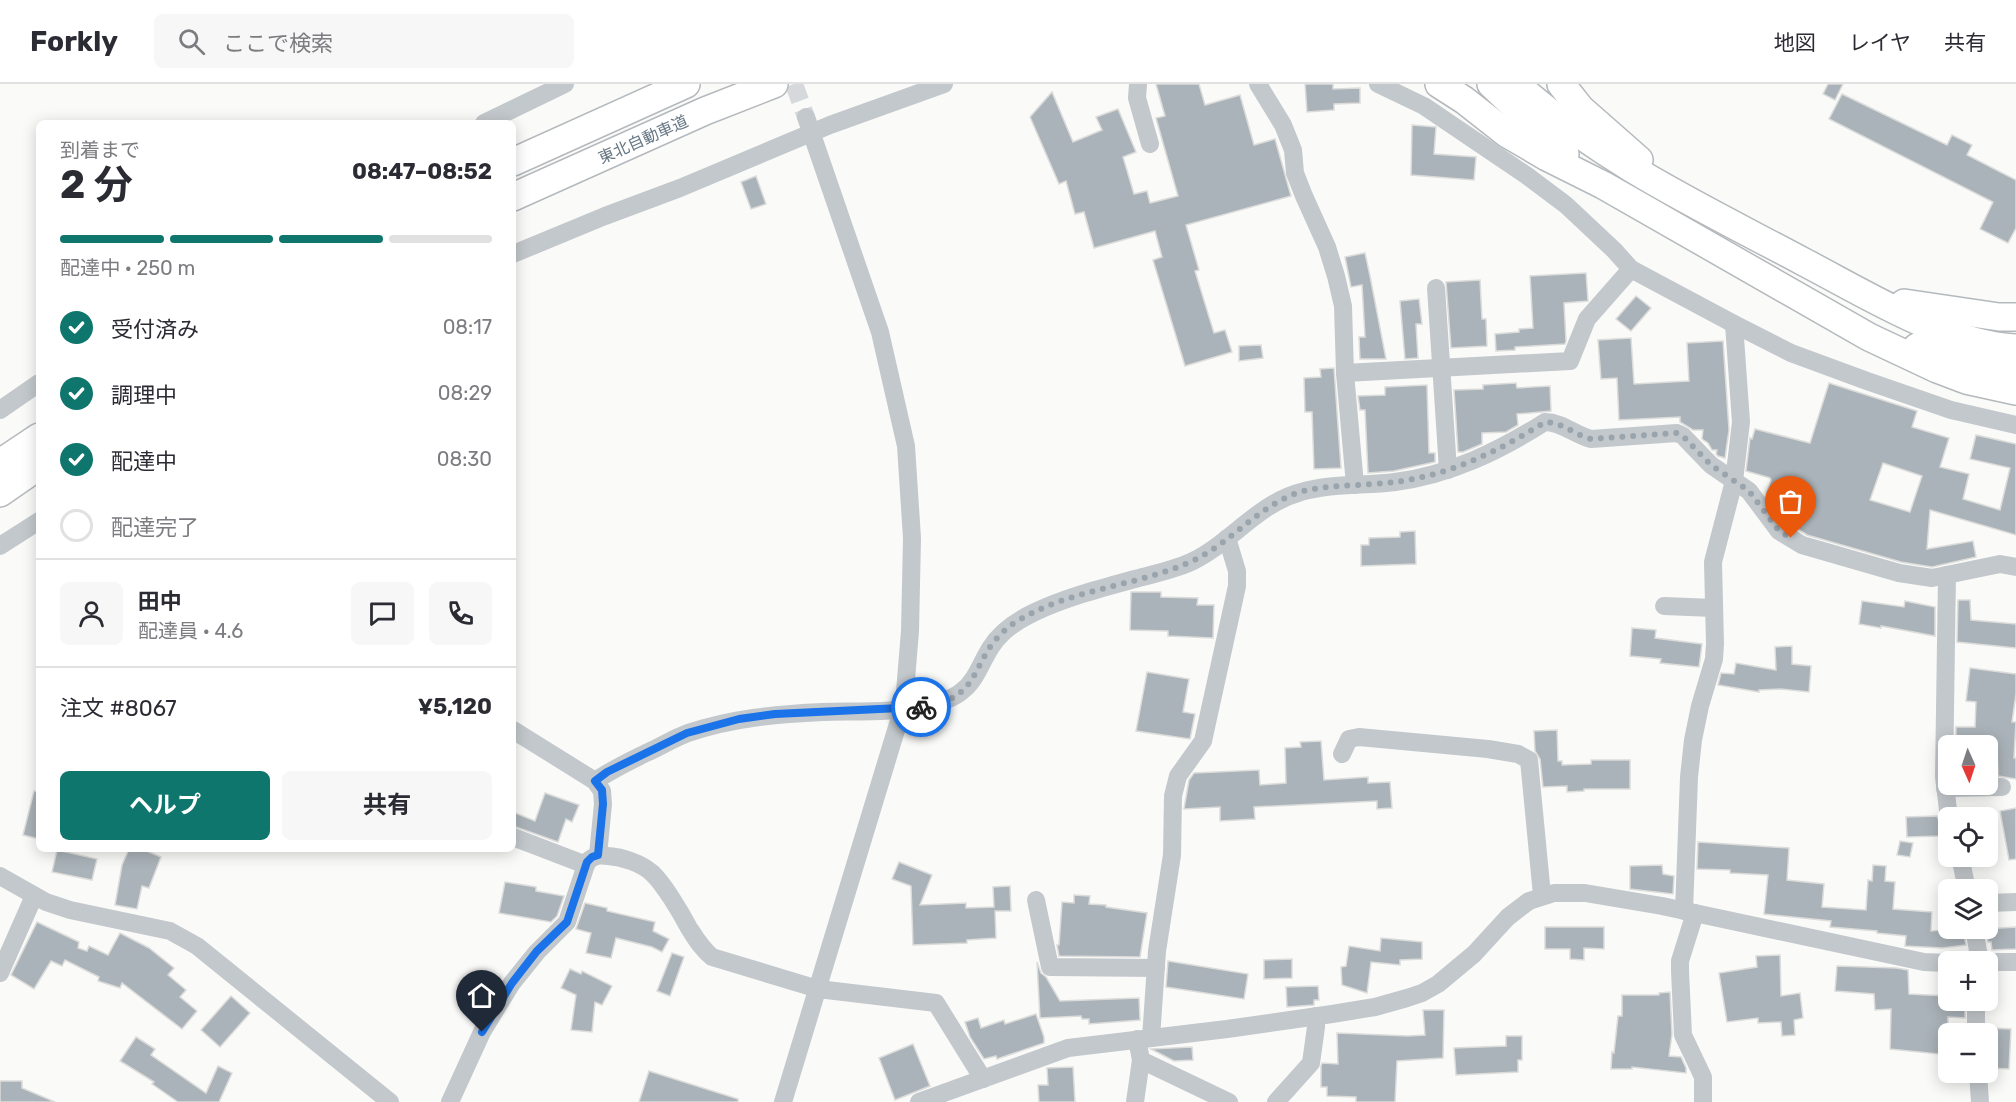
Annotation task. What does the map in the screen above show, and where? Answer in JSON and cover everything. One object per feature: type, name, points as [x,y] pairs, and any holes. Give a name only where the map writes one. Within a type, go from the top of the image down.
[{"type":"highway","name":"東北自動車道","points":[[516,161],[686,84]]},
{"type":"highway","name":"東北自動車道","points":[[516,195],[705,111],[774,84]]},
{"type":"highway","points":[[705,111],[788,84]]},
{"type":"highway","points":[[1439,84],[1464,100],[1506,134],[1603,185],[1869,336],[1947,373],[1966,380],[2016,391]]},
{"type":"highway","points":[[1491,84],[1557,148],[1603,185]]},
{"type":"highway","points":[[1516,84],[1546,111],[1596,147],[1675,193],[1873,298],[1946,333],[2002,347],[2016,348]]},
{"type":"highway","points":[[1561,84],[1581,109],[1621,142],[1675,193]]},
{"type":"highway","points":[[1873,298],[1999,317],[2016,317]]},
{"type":"highway","points":[[1869,336],[2003,366],[2016,366]]},
{"type":"highway","points":[[0,464],[36,439]]},
{"type":"highway","points":[[0,493],[36,468]]},
{"type":"street","points":[[490,120],[565,84]]},
{"type":"street","points":[[516,253],[680,188],[809,125],[944,84]]},
{"type":"street","points":[[1138,84],[1137,98],[1150,144]]},
{"type":"street","points":[[1258,84],[1283,125],[1293,150],[1295,173],[1327,247],[1336,276],[1343,306],[1345,373],[1355,485]]},
{"type":"street","points":[[1378,84],[1424,106],[1526,175],[1566,205],[1631,269],[1791,353],[1951,410],[2016,425]]},
{"type":"street","points":[[783,1102],[903,709],[910,632],[912,538],[906,446],[880,332],[809,125]]},
{"type":"street","points":[[1345,373],[1570,361],[1587,320],[1631,269]]},
{"type":"street","points":[[1436,288],[1448,470]]},
{"type":"street","points":[[1703,1102],[1703,1077],[1683,1035],[1680,961],[1689,912],[1689,777],[1693,740],[1714,659],[1713,562],[1734,481],[1741,422],[1734,324]]},
{"type":"street","points":[[0,410],[36,385]]},
{"type":"street","points":[[595,781],[607,772],[687,733],[739,719],[775,714],[903,709],[925,706],[959,694],[967,687],[991,647],[1003,632],[1036,611],[1101,588],[1172,569],[1212,550],[1269,506],[1284,498],[1303,491],[1421,478],[1480,458],[1545,422],[1553,422],[1591,439],[1677,433],[1683,436],[1711,465],[1749,491],[1779,531],[1802,545],[1899,573],[1932,578],[2000,564],[2016,567]]},
{"type":"street","points":[[0,546],[36,522]]},
{"type":"street","points":[[1135,1102],[1172,855],[1173,796],[1178,776],[1203,741],[1237,586],[1237,571],[1227,538]]},
{"type":"street","points":[[1945,735],[1947,575]]},
{"type":"street","points":[[1665,606],[1714,608]]},
{"type":"street","points":[[450,1102],[482,1032],[512,983],[537,951],[567,922],[592,860],[603,804],[602,790],[595,781],[516,732]]},
{"type":"street","points":[[1342,754],[1349,739],[1359,737],[1488,749],[1518,754],[1529,760],[1542,895]]},
{"type":"street","points":[[1998,787],[2002,787]]},
{"type":"street","points":[[516,838],[592,860],[616,857],[631,861],[652,873],[703,950],[712,957],[818,989],[936,1003],[983,1079]]},
{"type":"street","points":[[0,876],[46,902],[170,931],[197,946],[390,1102]]},
{"type":"street","points":[[919,1102],[1068,1048],[1375,1007],[1422,993],[1438,984],[1474,954],[1508,917],[1529,901],[1554,893],[1585,893],[1689,912],[1924,962],[1938,963]]},
{"type":"street","points":[[0,973],[34,896]]},
{"type":"street","points":[[1036,900],[1050,967],[1156,968]]},
{"type":"street","points":[[1998,903],[2016,902]]},
{"type":"street","points":[[1998,962],[2016,962]]},
{"type":"street","points":[[1276,1102],[1311,1063],[1316,1016]]},
{"type":"street","points":[[1141,1060],[1229,1102]]},
{"type":"street","points":[[1979,1083],[1980,1102]]},
{"type":"building","points":[[1156,84],[1199,84],[1205,105],[1240,95],[1254,145],[1275,139],[1291,196],[1186,225],[1199,270],[1195,271],[1214,333],[1225,330],[1232,352],[1185,366],[1153,260],[1162,257],[1155,231],[1094,248],[1084,212],[1075,214],[1066,181],[1059,184],[1030,117],[1052,92],[1073,142],[1102,130],[1096,117],[1118,109],[1136,152],[1123,157],[1134,194],[1147,191],[1150,203],[1178,196],[1156,118],[1165,116]]},
{"type":"building","points":[[1305,84],[1333,84],[1333,89],[1360,88],[1360,103],[1334,104],[1334,110],[1307,112]]},
{"type":"building","points":[[1828,84],[1843,84],[1835,100],[1823,94]]},
{"type":"building","points":[[1842,94],[1947,145],[1952,135],[1972,145],[1967,155],[2016,180],[2016,228],[2008,243],[1980,229],[1993,202],[1829,119]]},
{"type":"building","points":[[1412,125],[1436,127],[1434,154],[1476,157],[1474,180],[1411,175]]},
{"type":"building","points":[[756,176],[766,204],[751,209],[741,182]]},
{"type":"building","points":[[1365,253],[1386,359],[1360,359],[1359,337],[1365,337],[1362,285],[1351,287],[1345,257]]},
{"type":"building","points":[[1586,273],[1588,301],[1564,303],[1565,344],[1515,347],[1515,350],[1496,351],[1495,334],[1533,328],[1530,276]]},
{"type":"building","points":[[1480,280],[1482,319],[1486,319],[1487,346],[1451,348],[1446,282]]},
{"type":"building","points":[[1636,296],[1651,308],[1631,331],[1616,319]]},
{"type":"building","points":[[1419,299],[1422,324],[1416,324],[1418,358],[1405,359],[1400,301]]},
{"type":"building","points":[[1631,338],[1634,384],[1689,381],[1687,343],[1723,341],[1729,430],[1725,458],[1718,456],[1717,450],[1712,450],[1702,439],[1703,430],[1693,430],[1680,422],[1680,417],[1619,420],[1617,378],[1601,379],[1598,340]]},
{"type":"building","points":[[1261,345],[1263,358],[1239,361],[1239,346]]},
{"type":"building","points":[[1334,368],[1341,468],[1314,469],[1312,412],[1305,412],[1304,378],[1321,377],[1320,369]]},
{"type":"building","points":[[1516,383],[1517,388],[1550,386],[1551,411],[1517,414],[1518,425],[1506,432],[1482,433],[1482,444],[1458,452],[1454,390],[1483,389],[1483,385]]},
{"type":"building","points":[[1829,383],[1917,411],[1912,427],[1949,438],[1940,467],[1969,474],[1963,499],[2000,510],[2010,468],[1970,459],[1976,435],[2016,444],[2016,535],[1930,510],[1927,549],[1973,541],[1976,557],[1932,567],[1901,562],[1807,535],[1793,526],[1798,511],[1772,503],[1766,495],[1770,478],[1746,471],[1750,438],[1752,439],[1755,429],[1810,443]],"holes":[[[1883,463],[1922,476],[1910,512],[1870,500]]]},
{"type":"building","points":[[1427,385],[1429,453],[1435,453],[1435,462],[1394,471],[1368,473],[1365,410],[1360,410],[1358,396],[1385,395],[1385,387]]},
{"type":"building","points":[[1415,531],[1416,564],[1361,566],[1361,545],[1369,545],[1369,538],[1400,537],[1400,532]]},
{"type":"building","points":[[1131,592],[1161,592],[1161,597],[1198,598],[1197,605],[1214,605],[1213,638],[1168,636],[1168,631],[1130,630]]},
{"type":"building","points":[[1958,600],[1970,600],[1971,620],[2016,624],[2016,648],[1957,642]]},
{"type":"building","points":[[1862,601],[1904,607],[1905,601],[1935,607],[1935,636],[1859,624]]},
{"type":"building","points":[[1632,628],[1656,630],[1655,638],[1702,644],[1699,667],[1660,663],[1661,659],[1630,656]]},
{"type":"building","points":[[1792,646],[1792,664],[1811,666],[1809,692],[1781,689],[1759,690],[1759,692],[1718,685],[1721,673],[1734,674],[1736,663],[1776,670],[1775,647]]},
{"type":"building","points":[[1970,668],[2016,674],[2012,722],[2016,722],[2014,758],[2016,758],[2016,779],[1998,776],[1998,735],[1956,735],[1956,727],[1975,727],[1976,702],[1966,701]]},
{"type":"building","points":[[1147,672],[1189,679],[1183,712],[1195,714],[1190,739],[1136,731]]},
{"type":"building","points":[[1557,730],[1558,761],[1562,761],[1562,765],[1591,764],[1591,760],[1630,760],[1630,789],[1584,789],[1584,791],[1567,792],[1567,786],[1543,787],[1540,759],[1535,751],[1534,731]]},
{"type":"building","points":[[1321,741],[1324,780],[1368,777],[1368,783],[1390,782],[1392,808],[1377,809],[1377,801],[1254,807],[1255,819],[1220,821],[1220,807],[1184,809],[1189,780],[1194,773],[1259,770],[1260,785],[1286,783],[1285,748],[1301,747],[1300,742]]},
{"type":"building","points":[[34,791],[36,791],[36,838],[23,835]]},
{"type":"building","points":[[545,793],[579,805],[572,822],[566,819],[558,842],[516,827],[516,813],[535,821]]},
{"type":"building","points":[[2016,808],[2016,859],[2009,860],[2000,811]]},
{"type":"building","points":[[1937,816],[1938,836],[1907,837],[1906,817]]},
{"type":"building","points":[[1900,841],[1913,843],[1910,857],[1897,855]]},
{"type":"building","points":[[1698,842],[1789,848],[1787,880],[1824,884],[1822,907],[1866,910],[1868,880],[1872,881],[1873,865],[1886,866],[1885,881],[1895,882],[1893,909],[1932,912],[1931,931],[1938,930],[1938,939],[1965,939],[1966,945],[1942,948],[1905,946],[1906,936],[1830,927],[1831,921],[1764,914],[1768,875],[1697,869]]},
{"type":"building","points":[[57,852],[97,859],[92,880],[52,872]]},
{"type":"building","points":[[128,852],[149,852],[161,857],[149,888],[142,886],[137,909],[115,905],[122,865]]},
{"type":"building","points":[[899,862],[932,875],[920,905],[966,903],[966,908],[994,907],[993,887],[1010,886],[1011,911],[995,911],[996,938],[967,940],[967,943],[913,945],[911,886],[892,879]]},
{"type":"building","points":[[1662,865],[1663,874],[1674,876],[1673,894],[1630,889],[1630,866]]},
{"type":"building","points":[[505,882],[536,887],[536,891],[564,896],[557,916],[551,922],[499,913]]},
{"type":"building","points":[[1074,895],[1090,896],[1089,904],[1147,913],[1140,957],[1059,956],[1057,945],[1059,945],[1062,902],[1074,903]]},
{"type":"building","points":[[585,903],[607,908],[607,911],[655,922],[653,931],[669,939],[662,952],[652,947],[616,938],[611,958],[586,953],[591,933],[576,929]]},
{"type":"building","points":[[37,922],[79,942],[78,948],[87,951],[89,946],[108,955],[120,933],[149,948],[174,968],[168,975],[186,990],[180,997],[197,1011],[182,1029],[122,983],[120,988],[98,981],[99,977],[65,960],[62,966],[51,961],[34,989],[11,975]]},
{"type":"building","points":[[1545,927],[1604,927],[1604,949],[1584,948],[1584,960],[1570,959],[1570,949],[1545,949]]},
{"type":"building","points":[[2016,927],[2016,949],[1992,950],[1991,942],[1988,942],[1988,939],[1998,939],[1998,928]]},
{"type":"building","points":[[1381,938],[1422,942],[1422,959],[1400,960],[1400,965],[1371,962],[1367,993],[1342,985],[1341,967],[1346,966],[1349,946],[1380,951]]},
{"type":"building","points":[[672,953],[684,957],[670,996],[657,991]]},
{"type":"building","points":[[1780,955],[1781,996],[1800,993],[1803,1018],[1794,1020],[1795,1035],[1782,1036],[1781,1022],[1758,1023],[1758,1018],[1727,1022],[1719,973],[1757,967],[1756,956]]},
{"type":"building","points":[[1292,959],[1292,978],[1264,979],[1264,960]]},
{"type":"building","points":[[1168,961],[1248,974],[1244,999],[1166,987]]},
{"type":"building","points":[[1037,962],[1041,973],[1046,977],[1060,1001],[1139,998],[1140,1020],[1089,1024],[1089,1019],[1082,1019],[1081,1016],[1040,1018]]},
{"type":"building","points":[[1837,966],[1908,970],[1909,994],[1938,995],[1938,1011],[1965,1011],[1965,1018],[1948,1017],[1948,1023],[1938,1023],[1938,1054],[1890,1049],[1891,1009],[1875,1010],[1874,994],[1835,991]]},
{"type":"building","points":[[570,969],[581,974],[582,971],[612,986],[602,1005],[595,1002],[592,1032],[571,1030],[576,995],[561,988]]},
{"type":"building","points":[[1318,986],[1319,1000],[1314,1000],[1314,1005],[1287,1007],[1286,987]]},
{"type":"building","points":[[1670,992],[1672,1034],[1669,1056],[1681,1057],[1686,1073],[1632,1067],[1632,1069],[1611,1069],[1618,1016],[1622,1016],[1622,995],[1659,995],[1659,993]]},
{"type":"building","points":[[231,996],[250,1013],[220,1047],[201,1030]]},
{"type":"building","points":[[1423,1010],[1444,1010],[1443,1058],[1397,1061],[1395,1102],[1356,1102],[1356,1097],[1327,1096],[1327,1087],[1321,1087],[1321,1066],[1322,1063],[1338,1064],[1337,1033],[1425,1035]]},
{"type":"building","points":[[1036,1014],[1044,1043],[997,1059],[996,1056],[984,1059],[970,1037],[965,1022],[978,1018],[981,1028],[1004,1020],[1005,1024]]},
{"type":"building","points":[[1998,1028],[2011,1029],[2009,1069],[1998,1068]]},
{"type":"building","points":[[1506,1036],[1522,1036],[1522,1060],[1518,1060],[1518,1072],[1456,1075],[1454,1048],[1506,1046]]},
{"type":"building","points":[[136,1037],[155,1049],[151,1055],[206,1093],[218,1066],[232,1073],[219,1102],[178,1102],[152,1084],[154,1082],[120,1061]]},
{"type":"building","points":[[913,1044],[930,1086],[895,1100],[879,1058]]},
{"type":"building","points":[[1192,1047],[1193,1060],[1174,1061],[1151,1049]]},
{"type":"building","points":[[1073,1067],[1075,1102],[1039,1102],[1038,1085],[1048,1085],[1047,1068]]},
{"type":"building","points":[[649,1071],[738,1099],[738,1102],[639,1102]]},
{"type":"building","points":[[0,1081],[22,1081],[22,1088],[55,1102],[0,1102]]},
{"type":"tunnel","points":[[794,84],[806,117]]},
{"type":"way so far","points":[[921,707],[959,694],[977,673],[991,647],[1003,632],[1036,611],[1101,588],[1191,562],[1212,550],[1269,506],[1284,498],[1303,491],[1421,478],[1480,458],[1545,422],[1553,422],[1591,439],[1677,433],[1683,436],[1711,465],[1749,491],[1779,531],[1791,538]]},
{"type":"route","points":[[482,1032],[512,983],[537,951],[567,922],[587,862],[598,855],[603,804],[602,790],[595,781],[607,772],[687,733],[739,719],[775,714],[921,707]]}]
